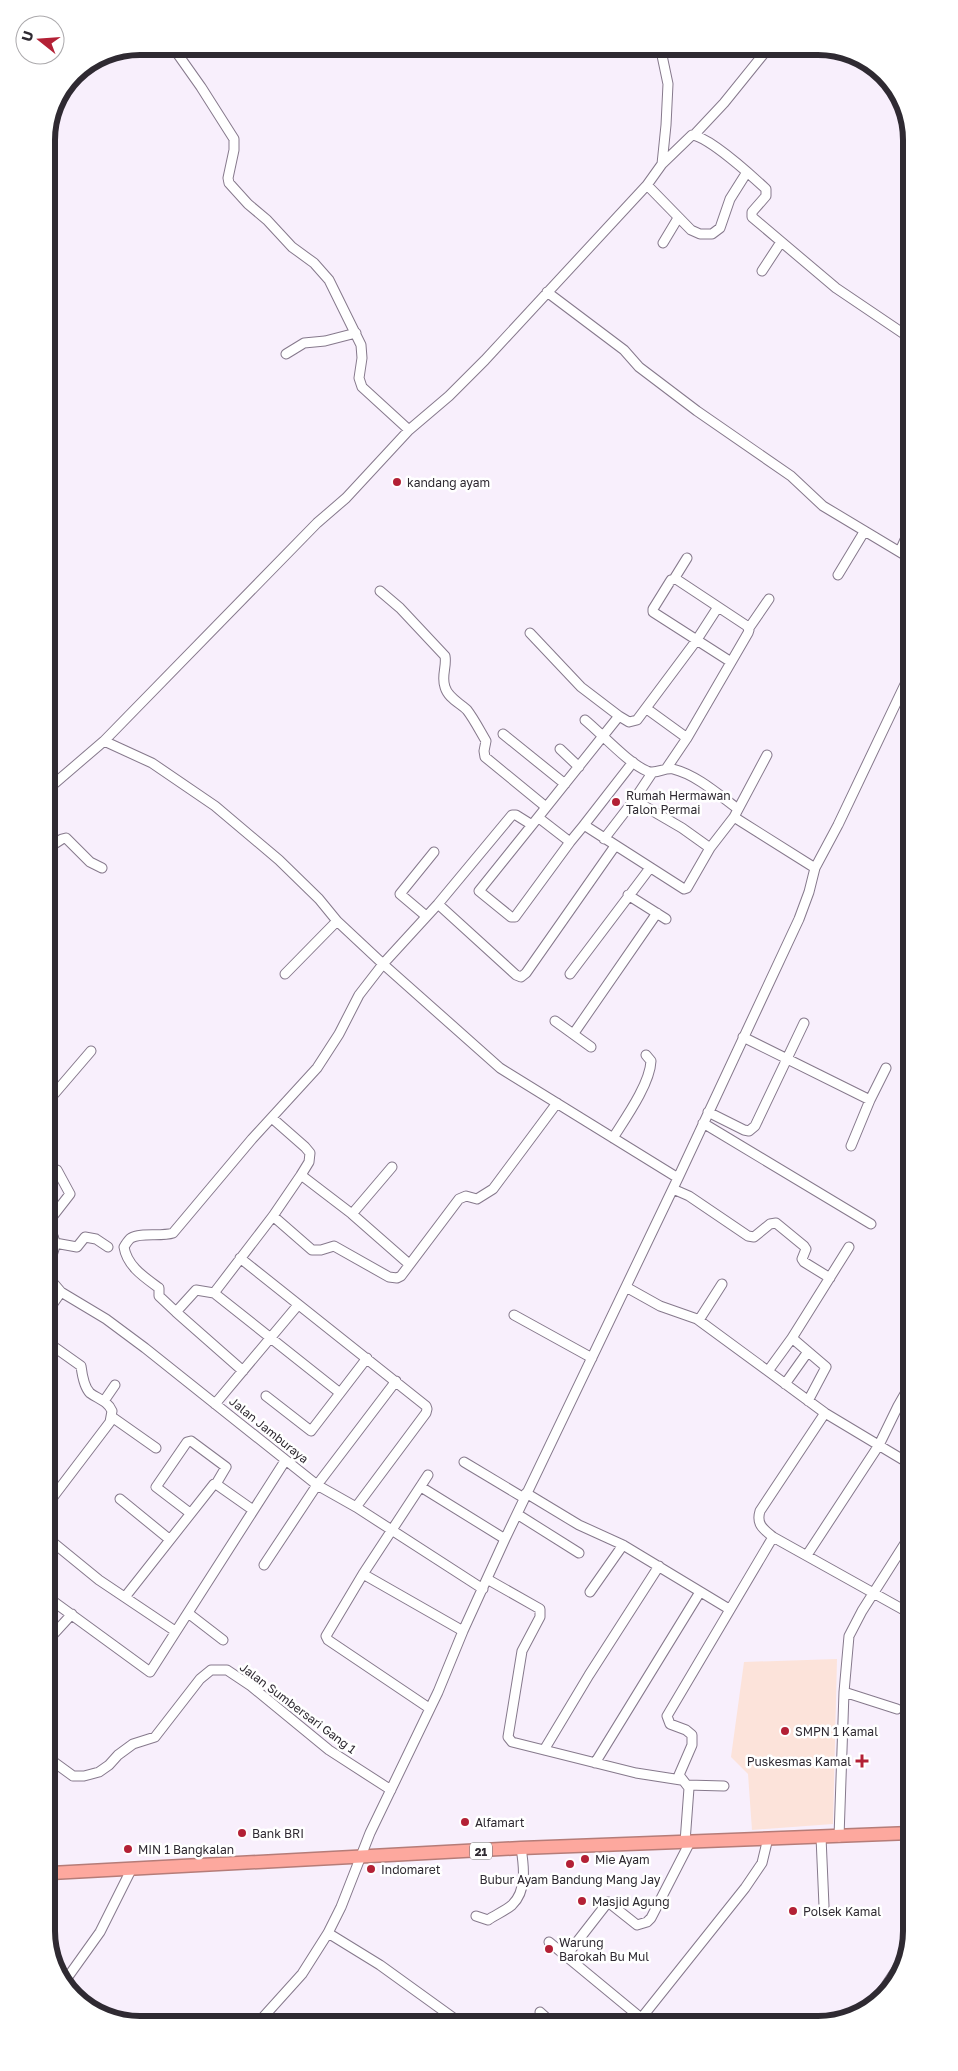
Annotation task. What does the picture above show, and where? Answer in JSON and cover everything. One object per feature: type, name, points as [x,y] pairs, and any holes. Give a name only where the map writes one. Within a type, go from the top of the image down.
[{"type":"highway","name":"21","points":[[55,1873],[521,1848],[903,1833]]},
{"type":"street","points":[[178,55],[234,139],[234,150],[228,178],[229,183],[248,204],[267,220],[292,248],[322,270],[356,333],[362,353],[359,378],[362,387],[408,430]]},
{"type":"street","points":[[662,55],[668,95],[662,164]]},
{"type":"street","points":[[55,783],[104,741],[317,523],[346,498],[408,430],[449,396],[485,360],[647,185],[662,164],[688,138],[694,135],[724,103],[763,55]]},
{"type":"street","points":[[694,135],[747,172],[767,192],[766,196],[752,212],[752,217],[836,288],[903,333]]},
{"type":"street","points":[[647,185],[691,230],[700,234],[712,234],[720,228],[730,199],[747,172]]},
{"type":"street","points":[[663,243],[678,218]]},
{"type":"street","points":[[762,271],[781,242]]},
{"type":"street","points":[[547,292],[624,350],[639,366],[697,411],[791,476],[823,506],[903,553]]},
{"type":"street","points":[[286,354],[304,343],[326,341],[356,333]]},
{"type":"street","points":[[838,575],[864,532]]},
{"type":"street","points":[[687,558],[653,611],[696,641],[731,662]]},
{"type":"street","points":[[674,579],[749,628]]},
{"type":"street","points":[[380,591],[444,654],[446,658],[443,677],[445,689],[466,710],[482,733],[486,741],[485,757],[546,807]]},
{"type":"street","points":[[666,769],[687,738],[749,628],[769,599]]},
{"type":"street","points":[[530,633],[581,687],[619,716],[629,722],[634,722],[647,709],[718,607]]},
{"type":"street","points":[[264,2016],[298,1979],[328,1933],[348,1893],[360,1857],[438,1692],[463,1631],[505,1539],[673,1189],[798,919],[809,892],[815,868],[838,825],[903,688]]},
{"type":"street","points":[[647,709],[687,738]]},
{"type":"street","points":[[619,716],[479,891],[510,917],[515,916],[633,762]]},
{"type":"street","points":[[585,720],[633,762],[648,772],[666,769],[687,774],[736,813],[815,868]]},
{"type":"street","points":[[503,734],[565,784]]},
{"type":"street","points":[[104,741],[152,764],[215,806],[279,860],[319,899],[337,921],[500,1068],[678,1178]]},
{"type":"street","points":[[560,749],[579,767]]},
{"type":"street","points":[[584,825],[682,889],[686,889],[710,848],[736,813],[767,755]]},
{"type":"street","points":[[604,839],[634,800],[652,772]]},
{"type":"street","points":[[634,800],[682,828],[710,848]]},
{"type":"street","points":[[243,1371],[159,1296],[159,1288],[138,1273],[125,1256],[124,1248],[130,1238],[136,1236],[165,1236],[173,1233],[317,1068],[340,1034],[358,995],[383,964],[438,904],[512,815],[535,821],[570,842]]},
{"type":"street","points":[[55,844],[66,838],[90,862],[102,868]]},
{"type":"street","points":[[438,904],[516,975],[521,977],[526,973],[615,846]]},
{"type":"street","points":[[426,916],[400,894],[434,852]]},
{"type":"street","points":[[570,974],[650,868]]},
{"type":"street","points":[[628,895],[666,919]]},
{"type":"street","points":[[574,1033],[657,913]]},
{"type":"street","points":[[284,974],[337,921]]},
{"type":"street","points":[[555,1021],[591,1047]]},
{"type":"street","points":[[708,1112],[744,1130],[752,1129],[804,1023]]},
{"type":"street","points":[[743,1037],[870,1100]]},
{"type":"street","points":[[55,1093],[91,1051]]},
{"type":"street","points":[[613,1138],[639,1096],[651,1067],[652,1061],[646,1055]]},
{"type":"street","points":[[851,1146],[886,1068]]},
{"type":"street","points":[[273,1216],[312,1250],[321,1250],[334,1246],[389,1277],[397,1278],[401,1276],[459,1199],[466,1196],[477,1199],[493,1189],[557,1103]]},
{"type":"street","points":[[214,1293],[273,1216],[309,1162],[310,1153],[305,1147],[272,1118]]},
{"type":"street","points":[[703,1123],[871,1224]]},
{"type":"street","points":[[352,1214],[392,1167]]},
{"type":"street","points":[[55,1213],[70,1194],[57,1170]]},
{"type":"street","points":[[301,1175],[352,1214],[409,1264]]},
{"type":"street","points":[[673,1189],[689,1196],[748,1236],[754,1237],[770,1224],[776,1224],[804,1246],[806,1249],[803,1260],[830,1278]]},
{"type":"street","points":[[55,1238],[55,1243],[78,1247],[85,1237],[96,1239],[108,1247]]},
{"type":"street","points":[[768,1371],[792,1338],[849,1247]]},
{"type":"street","points":[[240,1258],[396,1381],[428,1409],[356,1507]]},
{"type":"street","points":[[55,1284],[61,1292],[55,1301]]},
{"type":"street","points":[[699,1320],[722,1284]]},
{"type":"street","points":[[626,1287],[660,1306],[699,1320],[825,1413],[903,1460]]},
{"type":"street","points":[[176,1312],[196,1290],[214,1293],[340,1393]]},
{"type":"street","name":"Jalan Jamburaya","points":[[61,1292],[106,1319],[318,1485],[356,1507],[483,1590]]},
{"type":"street","points":[[215,1404],[298,1305]]},
{"type":"street","points":[[514,1316],[592,1358]]},
{"type":"street","points":[[792,1338],[807,1353],[826,1367],[808,1401]]},
{"type":"street","points":[[55,1348],[81,1366],[89,1392],[104,1401],[111,1408],[112,1417],[55,1495]]},
{"type":"street","points":[[55,1353],[82,1370]]},
{"type":"street","points":[[785,1384],[807,1353]]},
{"type":"street","points":[[266,1396],[311,1431],[367,1358]]},
{"type":"street","points":[[264,1565],[318,1485],[396,1381]]},
{"type":"street","points":[[104,1401],[116,1385]]},
{"type":"street","points":[[807,1555],[879,1445],[903,1397]]},
{"type":"street","points":[[825,1413],[760,1511],[759,1524],[773,1537],[903,1609]]},
{"type":"street","points":[[112,1417],[156,1448]]},
{"type":"street","points":[[125,1597],[190,1513],[216,1484],[226,1467],[191,1441],[187,1442],[156,1487],[190,1513]]},
{"type":"street","points":[[55,1602],[150,1672],[285,1460]]},
{"type":"street","points":[[464,1462],[579,1525],[623,1545],[730,1609]]},
{"type":"street","points":[[428,1475],[363,1574],[326,1636],[328,1640],[430,1708]]},
{"type":"street","points":[[216,1484],[253,1510]]},
{"type":"street","points":[[421,1487],[505,1539]]},
{"type":"street","points":[[120,1499],[169,1540]]},
{"type":"street","points":[[517,1514],[579,1553]]},
{"type":"street","points":[[566,1956],[608,1902],[637,1925],[647,1922],[652,1918],[688,1842],[689,1788],[679,1775],[692,1745],[692,1735],[686,1730],[670,1724],[667,1716],[773,1537]]},
{"type":"street","points":[[55,1544],[100,1580],[176,1631]]},
{"type":"street","points":[[590,1592],[623,1545]]},
{"type":"street","points":[[839,1837],[844,1692],[849,1636],[873,1592],[903,1546]]},
{"type":"street","points":[[544,1750],[659,1566]]},
{"type":"street","points":[[363,1574],[463,1631]]},
{"type":"street","points":[[487,1579],[540,1608],[540,1617],[522,1651],[508,1737],[512,1742],[684,1783],[724,1786]]},
{"type":"street","points":[[595,1763],[700,1592]]},
{"type":"street","points":[[188,1613],[223,1640]]},
{"type":"street","points":[[55,1633],[72,1614]]},
{"type":"street","name":"Jalan Sumbersari Gang 1","points":[[55,1763],[73,1776],[84,1776],[99,1772],[133,1744],[155,1737],[200,1679],[211,1670],[227,1670],[251,1686],[329,1750],[391,1790]]},
{"type":"street","points":[[844,1692],[897,1709]]},
{"type":"street","points":[[821,1837],[824,1906]]},
{"type":"street","points":[[643,2016],[746,1888],[762,1863],[768,1838]]},
{"type":"street","points":[[476,1916],[488,1920],[512,1905],[524,1877],[521,1848]]},
{"type":"street","points":[[68,1977],[100,1932],[132,1868]]},
{"type":"street","points":[[328,1933],[380,1965],[451,2016]]},
{"type":"street","points":[[548,1942],[635,2016]]},
{"type":"street","points":[[540,2012],[544,2016]]},
{"type":"shaded area","name":"SMPN 1 Kamal","points":[[837,1659],[833,1824],[752,1830],[748,1774],[731,1757],[744,1662]]},
{"type":"place","name":"kandang ayam","points":[[397,482]]},
{"type":"place","name":"Rumah Hermawan Talon Permai","points":[[616,802]]},
{"type":"place","name":"SMPN 1 Kamal","points":[[785,1731]]},
{"type":"place","name":"Puskesmas Kamal","points":[[862,1761]]},
{"type":"place","name":"Alfamart","points":[[465,1822]]},
{"type":"place","name":"Bank BRI","points":[[242,1833]]},
{"type":"place","name":"MIN 1 Bangkalan","points":[[128,1849]]},
{"type":"place","name":"Mie Ayam","points":[[585,1859]]},
{"type":"place","name":"Bubur Ayam Bandung Mang Jay","points":[[570,1864]]},
{"type":"place","name":"Indomaret","points":[[371,1869]]},
{"type":"place","name":"Masjid Agung","points":[[582,1901]]},
{"type":"place","name":"Polsek Kamal","points":[[793,1911]]},
{"type":"place","name":"Warung Barokah Bu Mul","points":[[549,1949]]}]
